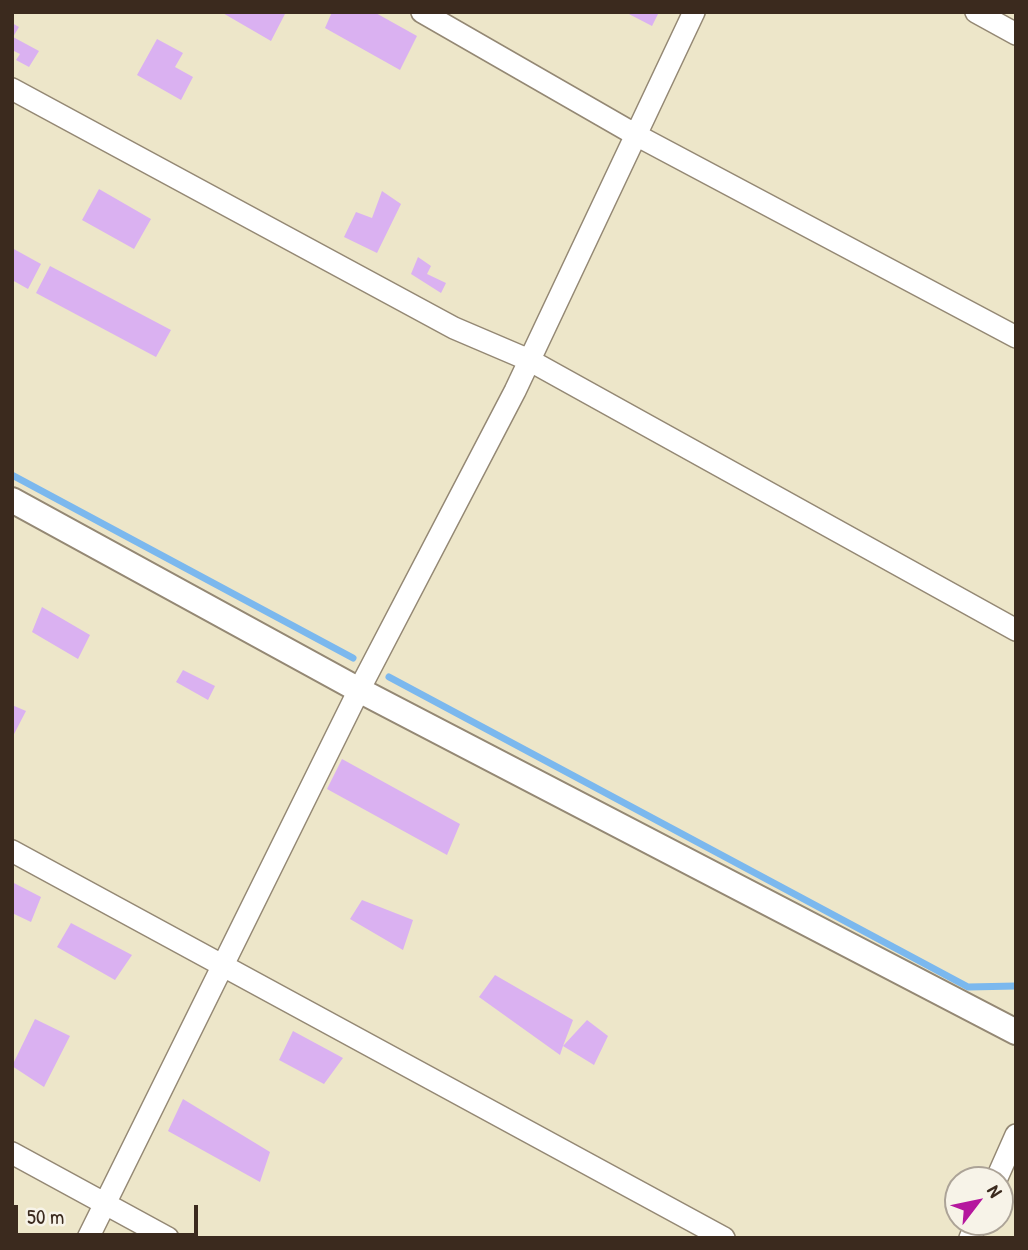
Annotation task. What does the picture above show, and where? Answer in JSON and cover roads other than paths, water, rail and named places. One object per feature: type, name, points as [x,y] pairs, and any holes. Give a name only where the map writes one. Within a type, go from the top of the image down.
[{"type":"street","points":[[422,12],[636,135],[1016,337]]},
{"type":"street","points":[[88,1238],[359,690],[529,360],[694,12]]},
{"type":"street","points":[[976,12],[1016,34]]},
{"type":"street","points":[[12,89],[454,328],[529,360],[1016,630]]},
{"type":"street","points":[[12,500],[359,690],[1016,1032]]},
{"type":"street","points":[[12,851],[724,1238]]},
{"type":"street","points":[[1002,1166],[1016,1135]]},
{"type":"street","points":[[12,1153],[168,1238]]},
{"type":"waterway","points":[[12,475],[353,658]]},
{"type":"waterway","points":[[389,677],[968,987],[1016,986]]}]
